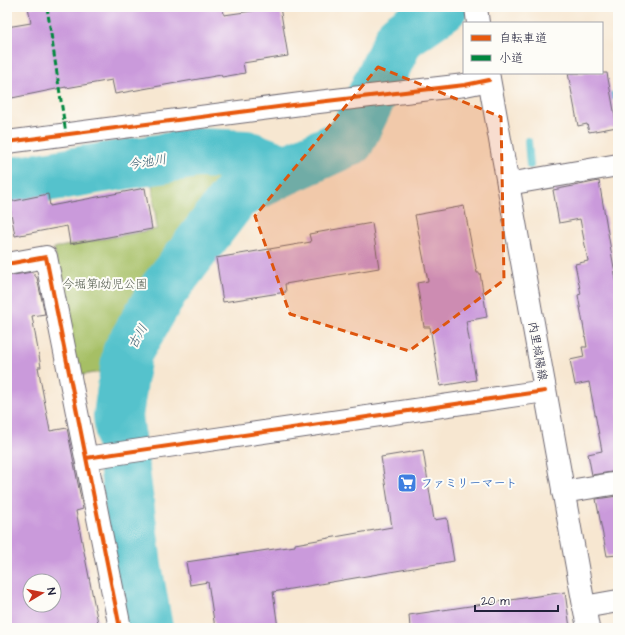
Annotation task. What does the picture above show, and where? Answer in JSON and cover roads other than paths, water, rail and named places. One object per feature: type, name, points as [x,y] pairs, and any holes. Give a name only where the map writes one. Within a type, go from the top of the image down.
[{"type":"street","points":[[476,7],[478,22]]},
{"type":"street","points":[[7,142],[452,86],[489,77]]},
{"type":"street","name":"内里城陽線","points":[[489,77],[586,618]]},
{"type":"street","points":[[508,184],[618,165]]},
{"type":"street","points":[[7,264],[46,257],[120,628]]},
{"type":"street","points":[[86,458],[545,391]]},
{"type":"street","points":[[563,492],[618,483]]},
{"type":"street","points":[[586,618],[618,601]]},
{"type":"waterway","name":"古川","points":[[148,628],[137,566],[118,416],[127,353],[164,289],[236,195],[350,141],[400,37],[443,7]]},
{"type":"waterway","points":[[603,98],[618,95]]},
{"type":"waterway","points":[[528,141],[530,165]]},
{"type":"waterway","name":"今池川","points":[[7,183],[197,153],[246,155],[286,170]]},
{"type":"place","name":"ファミリーマート","points":[[407,483]]},
{"type":"park label","name":"今堀第1幼児公園","points":[[105,284]]}]
